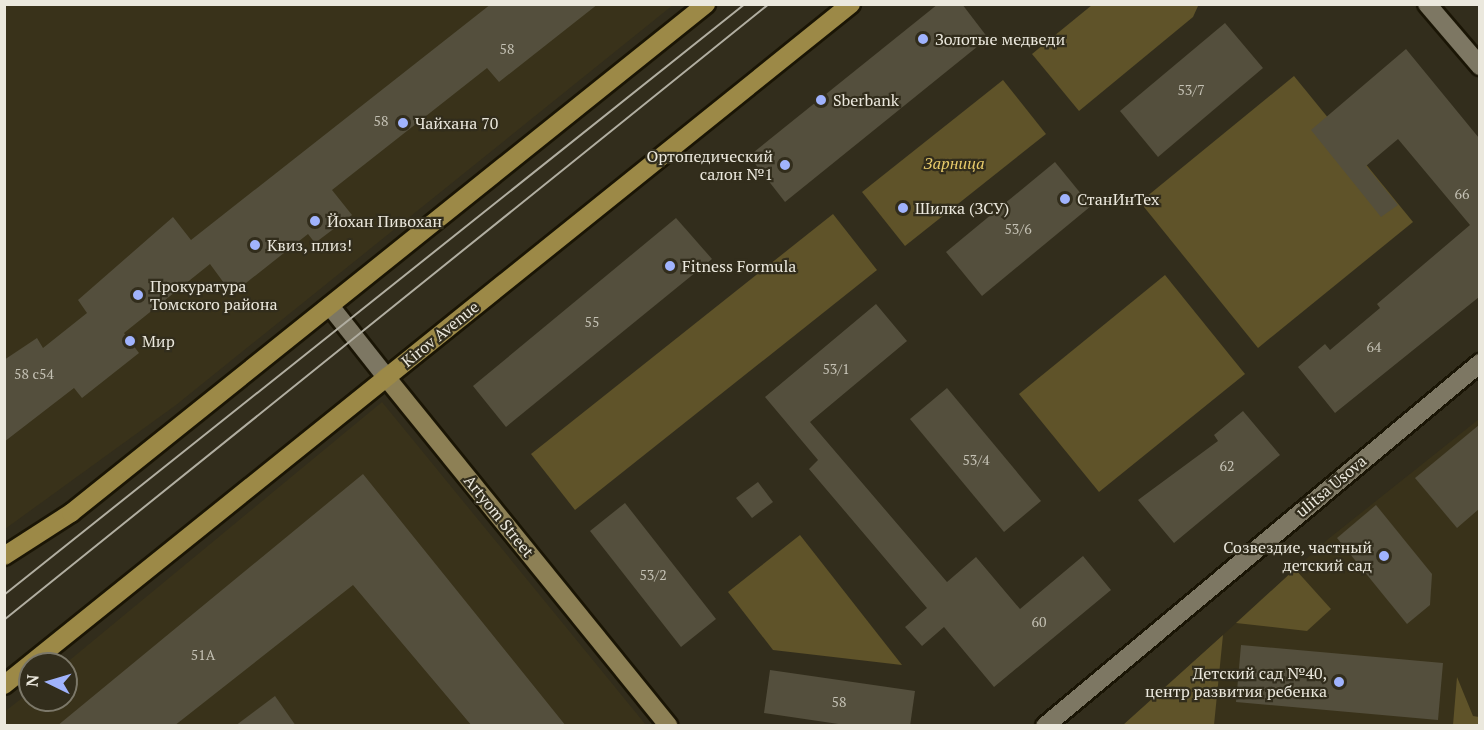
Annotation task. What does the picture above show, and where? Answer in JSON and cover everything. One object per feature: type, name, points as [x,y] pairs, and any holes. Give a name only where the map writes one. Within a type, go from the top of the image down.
[{"type":"main road","points":[[4,556],[71,513],[706,4]]},
{"type":"main road","name":"Kirov Avenue","points":[[4,685],[851,4]]},
{"type":"main road","name":"Artyom Street","points":[[386,377],[669,726]]},
{"type":"street","points":[[1427,4],[1479,66]]},
{"type":"street","name":"Artyom Street","points":[[330,306],[386,377]]},
{"type":"street","name":"ulitsa Usova","points":[[1045,726],[1479,363]]},
{"type":"shaded area","points":[[4,5],[673,5],[176,405],[5,529]]},
{"type":"shaded area","points":[[382,402],[646,725],[5,726],[4,712],[18,701],[18,712],[78,712],[78,653]]},
{"type":"shaded area","points":[[1479,419],[1479,725],[1123,726],[1327,540]]},
{"type":"green space","points":[[1092,5],[1198,6],[1193,17],[1079,111],[1032,54]]},
{"type":"green space","points":[[1294,76],[1413,222],[1258,348],[1140,202]]},
{"type":"green space","name":"Зарница","points":[[1003,80],[1046,134],[905,246],[862,192]]},
{"type":"green space","points":[[833,214],[877,270],[575,510],[531,454]]},
{"type":"green space","points":[[1165,275],[1245,374],[1099,492],[1019,394]]},
{"type":"green space","points":[[800,535],[902,665],[773,650],[728,592]]},
{"type":"green space","points":[[1295,569],[1331,609],[1307,631],[1236,623]]},
{"type":"green space","points":[[1223,635],[1214,725],[1123,725]]},
{"type":"green space","points":[[1457,677],[1473,716],[1479,717],[1479,725],[1453,725]]},
{"type":"building","points":[[491,4],[598,4],[499,82],[487,68],[332,190],[352,215],[315,243],[308,234],[232,294],[210,264],[124,333],[139,353],[82,398],[74,388],[4,442],[4,360],[37,338],[43,348],[87,313],[78,300],[173,217],[191,240]]},
{"type":"building","points":[[938,4],[962,4],[988,38],[785,202],[749,156]]},
{"type":"building","points":[[1225,23],[1263,68],[1158,157],[1120,111]]},
{"type":"building","points":[[1406,49],[1479,138],[1479,297],[1335,413],[1298,367],[1325,344],[1330,350],[1380,308],[1377,304],[1470,225],[1398,139],[1366,166],[1398,205],[1381,217],[1311,130]]},
{"type":"building","points":[[1055,162],[1091,206],[982,296],[946,252]]},
{"type":"building","points":[[676,218],[712,259],[506,427],[473,386]]},
{"type":"building","points":[[876,304],[907,341],[810,422],[947,582],[976,557],[1020,609],[1083,556],[1111,590],[994,687],[944,627],[922,646],[905,627],[927,608],[809,469],[818,460],[765,397]]},
{"type":"building","points":[[947,388],[1041,501],[1004,532],[910,419]]},
{"type":"building","points":[[1243,411],[1280,455],[1174,543],[1138,500],[1218,441],[1214,435]]},
{"type":"building","points":[[1479,425],[1479,509],[1457,528],[1415,478]]},
{"type":"building","points":[[363,474],[566,726],[472,726],[353,585],[174,726],[57,726],[74,712],[78,712],[78,709]]},
{"type":"building","points":[[758,482],[773,502],[752,518],[736,498]]},
{"type":"building","points":[[625,503],[716,619],[681,647],[590,531]]},
{"type":"building","name":"Созвездие, частный детский сад","points":[[1376,505],[1432,574],[1430,605],[1407,624],[1337,538]]},
{"type":"building","name":"Детский сад №40, центр развития ребенка","points":[[1241,645],[1443,663],[1438,720],[1236,702]]},
{"type":"building","points":[[770,670],[915,691],[910,726],[852,726],[764,713]]},
{"type":"building","points":[[275,696],[296,726],[235,726]]},
{"type":"tram line","points":[[4,595],[745,4]]},
{"type":"tram line","points":[[4,620],[769,4]]},
{"type":"place","name":"Золотые медведи","points":[[923,39]]},
{"type":"place","name":"Sberbank","points":[[821,100]]},
{"type":"place","name":"Чайхана 70","points":[[403,123]]},
{"type":"place","name":"Ортопедический салон №1","points":[[785,165]]},
{"type":"place","name":"СтанИнТех","points":[[1065,199]]},
{"type":"place","name":"Шилка (ЗСУ)","points":[[903,208]]},
{"type":"place","name":"Йохан Пивохан","points":[[315,221]]},
{"type":"place","name":"Квиз, плиз!","points":[[255,245]]},
{"type":"place","name":"Fitness Formula","points":[[670,266]]},
{"type":"place","name":"Прокуратура Томского района","points":[[138,295]]},
{"type":"place","name":"Мир","points":[[130,341]]},
{"type":"place","name":"Созвездие, частный детский сад","points":[[1384,556]]},
{"type":"place","name":"Детский сад №40, центр развития ребенка","points":[[1339,682]]}]
